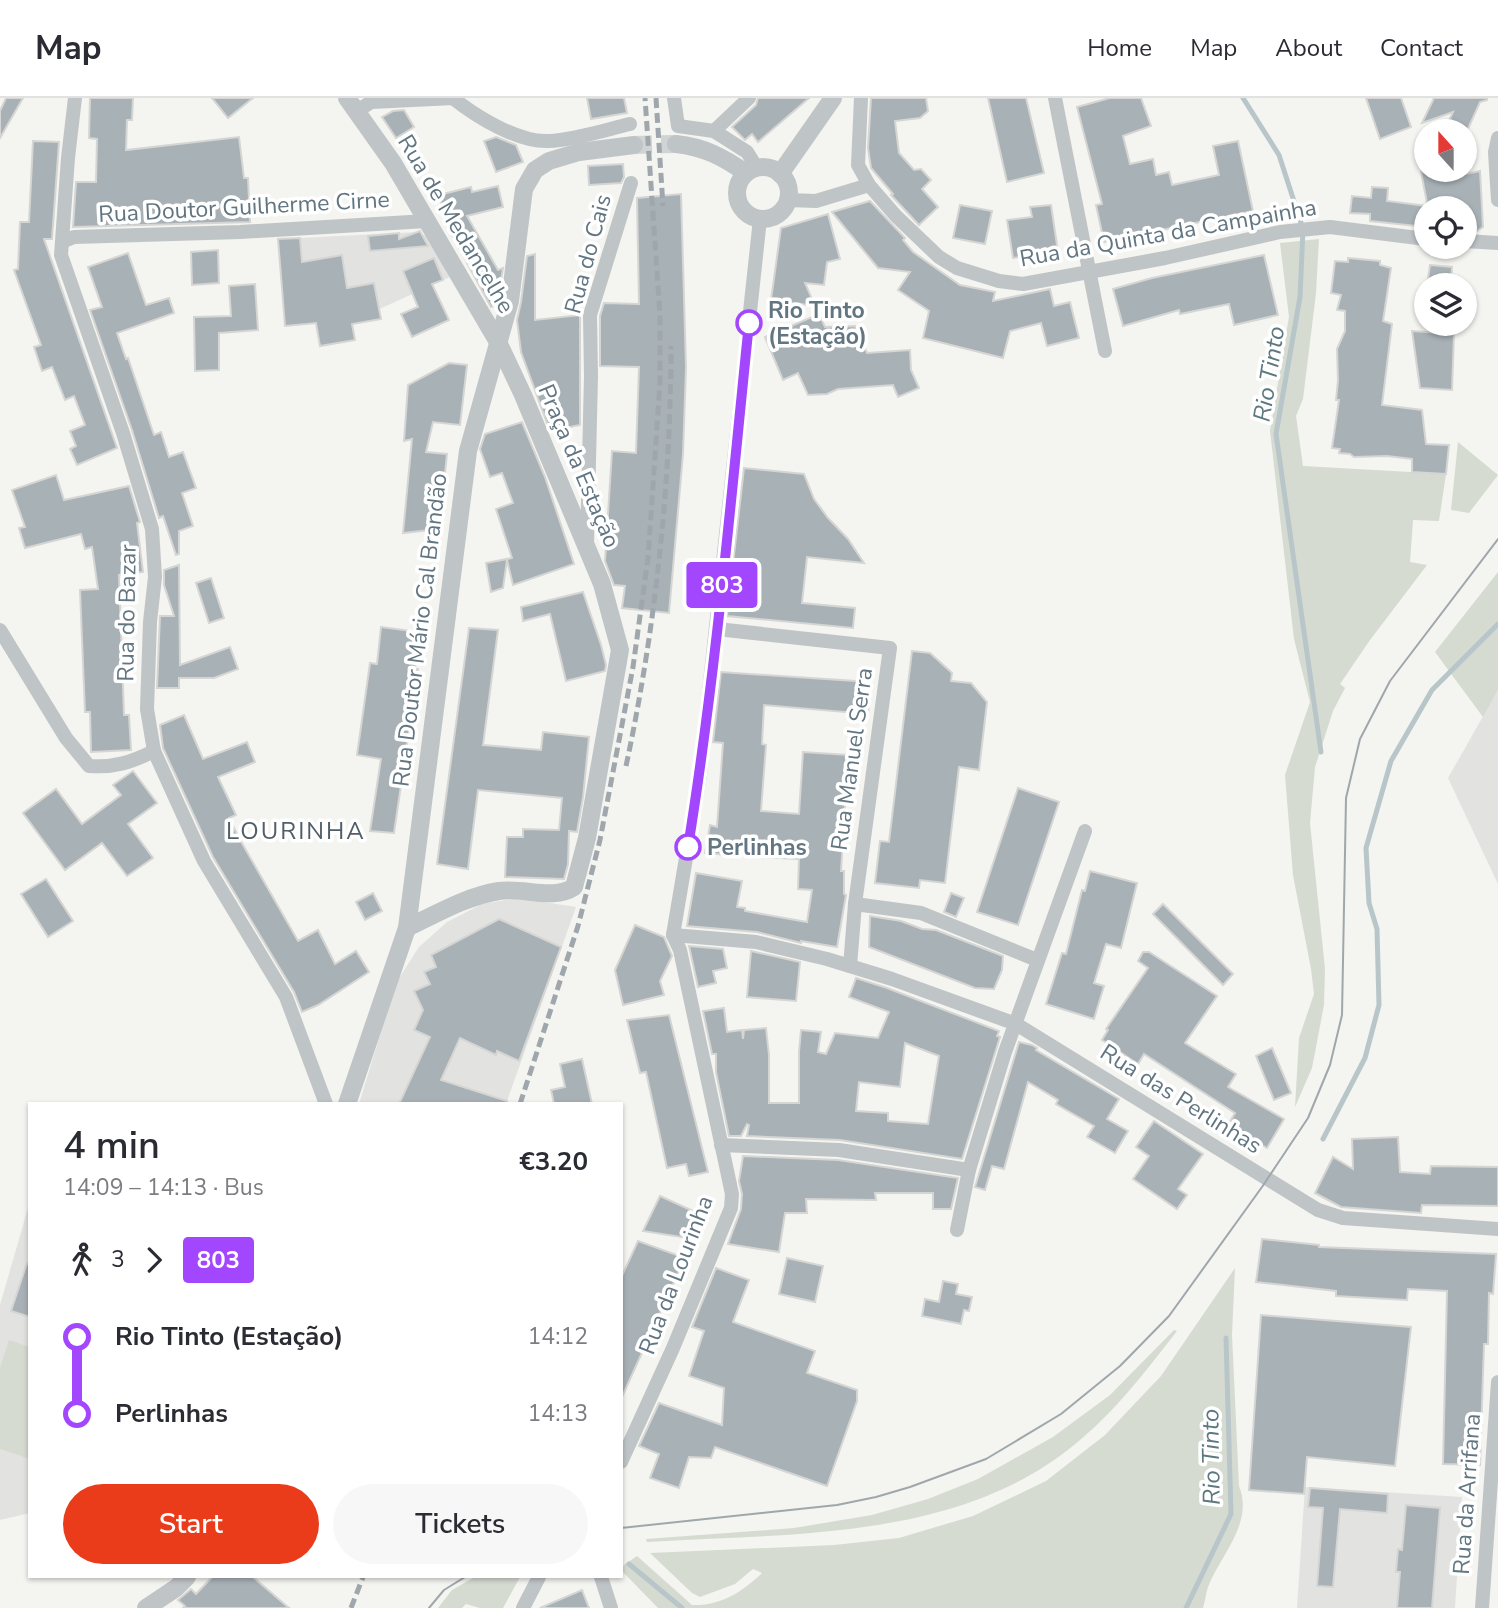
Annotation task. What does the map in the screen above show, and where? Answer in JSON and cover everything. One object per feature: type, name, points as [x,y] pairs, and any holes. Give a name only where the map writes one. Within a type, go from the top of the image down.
[{"type":"street","name":"Rua do Bazar","points":[[75,98],[61,255],[123,433],[152,529],[155,577],[150,622],[147,709],[154,751],[204,861],[286,997],[325,1102]]},
{"type":"street","points":[[674,98],[678,126],[714,131],[747,152],[752,171]]},
{"type":"street","points":[[714,131],[749,98]]},
{"type":"street","points":[[780,174],[834,98]]},
{"type":"street","points":[[788,200],[816,201],[869,185],[858,165],[861,98]]},
{"type":"street","points":[[1055,98],[1105,351]]},
{"type":"street","points":[[352,105],[454,99],[495,125],[526,137],[547,141],[630,124]]},
{"type":"street","name":"Rua de Medancelhe","points":[[352,105],[393,163],[498,342]]},
{"type":"street","points":[[1498,138],[1495,152],[1498,200]]},
{"type":"street","points":[[676,144],[695,146],[718,154],[752,171],[769,168],[780,174],[786,181],[788,200],[778,215],[760,219],[744,212],[739,205],[737,188],[752,171]]},
{"type":"street","points":[[498,342],[510,301],[524,189],[536,170],[564,156],[634,145]]},
{"type":"street","name":"Rua do Cais","points":[[587,546],[590,316],[631,183]]},
{"type":"street","name":"Rua da Quinta da Campainha","points":[[869,185],[896,216],[939,257],[957,268],[999,281],[1023,284],[1165,258],[1280,232],[1330,227],[1414,238]]},
{"type":"street","points":[[673,935],[700,775],[760,219]]},
{"type":"street","name":"Rua Doutor Guilherme Cirne","points":[[64,242],[74,237],[240,232],[427,221]]},
{"type":"street","points":[[1477,242],[1498,243]]},
{"type":"street","name":"Praça da Estação","points":[[407,928],[468,901],[499,891],[562,894],[574,887],[587,838],[620,650],[602,584],[587,546],[498,342]]},
{"type":"street","name":"Rua Doutor Mário Cal Brandão","points":[[348,1102],[407,928],[468,451],[498,342]]},
{"type":"street","name":"Rua Manuel Serra","points":[[717,629],[890,648],[855,904],[850,967]]},
{"type":"street","points":[[0,630],[66,738],[89,766],[129,763],[154,751]]},
{"type":"street","points":[[957,1230],[968,1170],[1037,960],[1084,831]]},
{"type":"street","points":[[855,904],[921,913],[1037,960]]},
{"type":"street","name":"Rua das Perlinhas","points":[[673,935],[756,942],[892,979],[1016,1024],[1318,1210],[1342,1218],[1498,1229]]},
{"type":"street","name":"Rua da Lourinha","points":[[623,1458],[726,1223],[732,1194],[680,950],[673,935]]},
{"type":"street","points":[[721,1145],[839,1150],[968,1170]]},
{"type":"street","name":"Rua da Arrifana","points":[[1482,1608],[1498,1382]]},
{"type":"street","points":[[146,1608],[186,1578]]},
{"type":"street","points":[[523,1608],[538,1578]]},
{"type":"street","points":[[601,1578],[611,1608]]},
{"type":"shaded area","points":[[419,232],[429,238],[450,277],[375,311],[288,326],[279,239]]},
{"type":"shaded area","points":[[1319,239],[1316,293],[1303,399],[1296,416],[1303,466],[1446,474],[1439,521],[1413,520],[1410,562],[1427,565],[1340,684],[1345,688],[1333,711],[1315,767],[1310,823],[1325,969],[1324,1005],[1312,1068],[1295,1107],[1299,1038],[1314,994],[1293,875],[1285,775],[1310,702],[1294,639],[1270,431],[1289,317],[1280,243]]},
{"type":"shaded area","points":[[1458,442],[1498,475],[1469,513],[1451,510]]},
{"type":"shaded area","points":[[1498,572],[1498,690],[1483,717],[1435,652]]},
{"type":"shaded area","points":[[1498,690],[1498,884],[1448,778]]},
{"type":"shaded area","points":[[518,898],[576,907],[507,1102],[360,1102],[396,983],[419,947],[447,922],[482,904]]},
{"type":"shaded area","points":[[28,1208],[28,1513],[0,1520],[0,1305]]},
{"type":"shaded area","points":[[1235,1268],[1232,1335],[1242,1513],[1234,1538],[1208,1587],[1203,1608],[658,1608],[623,1572],[623,1566],[637,1556],[692,1605],[703,1605],[739,1592],[762,1573],[753,1569],[735,1584],[700,1597],[692,1593],[650,1553],[834,1545],[899,1538],[973,1516],[1046,1481],[1105,1435],[1161,1376]]},
{"type":"shaded area","points":[[1174,1330],[1177,1331],[1116,1405],[1074,1445],[1028,1476],[978,1499],[925,1516],[870,1526],[814,1533],[647,1542],[646,1539],[794,1528],[872,1515],[928,1499],[978,1479],[1053,1437],[1110,1395]]},
{"type":"shaded area","points":[[9,1340],[28,1346],[28,1458],[0,1449],[0,1368]]},
{"type":"shaded area","points":[[1305,1487],[1462,1497],[1455,1608],[1297,1608]]},
{"type":"shaded area","points":[[473,1578],[519,1578],[503,1608],[480,1608],[466,1604],[462,1608],[438,1608],[452,1590]]},
{"type":"building","points":[[6,98],[23,98],[0,138],[0,111]]},
{"type":"building","points":[[90,98],[133,98],[132,120],[127,120],[126,150],[239,137],[244,178],[248,178],[250,222],[73,227],[76,182],[96,182],[97,139],[89,138]]},
{"type":"building","points":[[212,98],[253,98],[228,118]]},
{"type":"building","points":[[587,98],[624,98],[627,113],[591,119]]},
{"type":"building","points":[[758,98],[809,98],[758,142],[752,134],[745,140],[732,127],[756,105]]},
{"type":"building","points":[[871,98],[926,98],[928,111],[920,118],[895,121],[899,153],[914,170],[921,169],[931,180],[922,189],[938,207],[919,225],[871,168],[868,148]]},
{"type":"building","points":[[988,98],[1026,98],[1044,173],[1007,182]]},
{"type":"building","points":[[1110,98],[1141,98],[1151,126],[1123,136],[1130,164],[1153,159],[1156,175],[1169,172],[1172,185],[1219,175],[1213,146],[1238,141],[1253,211],[1104,242],[1096,205],[1102,204],[1077,107]]},
{"type":"building","points":[[1366,98],[1401,98],[1411,127],[1380,139]]},
{"type":"building","points":[[1434,98],[1487,98],[1480,102],[1472,119],[1450,119],[1453,112],[1433,119],[1424,119]]},
{"type":"building","points":[[404,110],[414,127],[396,138],[382,117],[393,111]]},
{"type":"building","points":[[496,137],[516,145],[523,162],[496,172],[484,141]]},
{"type":"building","points":[[33,141],[59,142],[52,239],[44,239],[117,448],[77,465],[70,449],[76,446],[70,431],[85,425],[74,396],[65,400],[52,367],[42,371],[34,347],[41,345],[14,270],[18,269],[20,222],[29,222]]},
{"type":"building","points":[[623,164],[624,177],[621,183],[589,185],[588,166]]},
{"type":"building","points":[[1480,171],[1483,227],[1477,231],[1477,196],[1426,196],[1423,182],[1477,182],[1477,172]]},
{"type":"building","points":[[498,186],[503,207],[467,216],[498,270],[503,268],[497,305],[491,307],[459,248],[474,241],[456,243],[447,227],[439,195],[471,187],[472,192]]},
{"type":"building","points":[[1372,187],[1388,188],[1387,201],[1414,204],[1414,226],[1370,221],[1370,214],[1350,213],[1352,196],[1371,198]]},
{"type":"building","points":[[681,194],[686,367],[683,454],[669,613],[622,608],[625,586],[614,585],[605,561],[612,451],[636,453],[639,367],[600,366],[600,316],[604,303],[639,304],[637,198]]},
{"type":"building","points":[[870,201],[905,238],[903,240],[913,252],[960,285],[995,292],[993,301],[1050,289],[1054,306],[1070,302],[1079,338],[1047,346],[1041,323],[1010,331],[1003,358],[923,338],[929,311],[898,290],[910,272],[878,268],[832,212]]},
{"type":"building","points":[[960,205],[992,211],[985,244],[953,238]]},
{"type":"building","points":[[1051,205],[1058,252],[1013,258],[1007,220],[1032,217],[1030,207]]},
{"type":"building","points":[[828,214],[840,259],[827,262],[824,285],[805,283],[815,306],[771,300],[781,228]]},
{"type":"building","points":[[420,231],[428,246],[370,251],[368,236],[399,233],[399,239]]},
{"type":"building","points":[[300,238],[302,262],[342,255],[347,288],[374,283],[381,319],[352,324],[355,340],[320,346],[316,323],[285,326],[278,239]]},
{"type":"building","points":[[218,250],[219,283],[192,285],[191,252]]},
{"type":"building","points":[[128,253],[146,305],[169,298],[174,313],[117,333],[154,435],[161,432],[169,457],[183,452],[196,488],[182,493],[193,526],[179,531],[179,554],[176,555],[163,516],[159,518],[90,310],[102,307],[88,267]]},
{"type":"building","points":[[535,254],[535,320],[580,315],[580,425],[550,431],[521,352],[517,320],[527,256]]},
{"type":"building","points":[[1264,255],[1278,315],[1234,325],[1229,304],[1180,314],[1179,310],[1123,326],[1113,289],[1152,278]]},
{"type":"building","points":[[434,258],[443,280],[432,284],[449,320],[412,337],[401,314],[418,307],[403,271]]},
{"type":"building","points":[[1348,258],[1380,261],[1380,265],[1391,268],[1383,321],[1392,324],[1382,405],[1422,410],[1426,444],[1449,445],[1446,474],[1412,472],[1412,459],[1387,456],[1354,457],[1339,453],[1340,449],[1332,448],[1339,400],[1336,400],[1337,349],[1345,331],[1345,311],[1337,310],[1341,295],[1331,293],[1335,261],[1348,262]]},
{"type":"building","points":[[1430,265],[1452,267],[1452,273],[1429,273]]},
{"type":"building","points":[[255,284],[258,330],[219,333],[219,370],[195,371],[194,317],[231,316],[229,286]]},
{"type":"building","points":[[819,314],[825,327],[855,326],[867,353],[910,350],[911,370],[919,388],[898,397],[893,385],[838,389],[827,394],[808,395],[798,373],[783,380],[765,337]]},
{"type":"building","points":[[1412,331],[1414,336],[1454,336],[1452,390],[1420,388]]},
{"type":"building","points":[[449,363],[467,365],[460,425],[433,422],[426,452],[447,454],[439,529],[403,533],[412,439],[404,441],[408,385]]},
{"type":"building","points":[[522,422],[545,477],[574,564],[513,585],[507,560],[503,588],[491,592],[486,563],[512,558],[496,509],[513,503],[502,473],[490,477],[480,449],[485,434]]},
{"type":"building","points":[[744,468],[804,474],[814,499],[848,539],[864,563],[807,557],[802,603],[855,608],[853,628],[727,616]]},
{"type":"building","points":[[56,475],[64,500],[129,486],[140,522],[137,523],[143,572],[119,575],[124,715],[129,715],[131,750],[91,752],[90,712],[85,712],[80,590],[98,589],[92,547],[85,549],[81,534],[25,548],[19,528],[25,527],[12,490]]},
{"type":"building","points":[[179,565],[180,665],[230,647],[238,669],[214,678],[179,678],[179,688],[157,688],[160,616],[174,616],[164,585],[164,570]]},
{"type":"building","points":[[211,578],[224,618],[209,623],[196,583]]},
{"type":"building","points":[[583,592],[601,645],[605,671],[566,681],[550,614],[523,621],[521,607]]},
{"type":"building","points":[[381,627],[419,632],[415,669],[418,669],[394,833],[370,831],[381,759],[357,755],[370,663],[377,664]]},
{"type":"building","points":[[469,628],[498,630],[483,745],[541,750],[543,732],[589,737],[577,832],[569,831],[568,864],[564,879],[505,877],[507,837],[523,837],[523,829],[559,830],[562,798],[478,790],[468,869],[437,864]]},
{"type":"building","points":[[912,651],[930,653],[952,673],[951,681],[971,683],[987,702],[979,770],[959,767],[945,883],[920,880],[919,888],[875,883],[880,841],[889,842]]},
{"type":"building","points":[[721,672],[870,682],[868,714],[764,705],[762,744],[766,745],[761,811],[799,814],[803,752],[848,755],[841,871],[844,871],[846,895],[837,947],[801,943],[757,932],[687,926],[696,873],[742,881],[737,907],[745,908],[745,911],[807,922],[812,890],[798,889],[799,859],[755,857],[730,852],[729,855],[705,853],[710,825],[717,827],[723,743],[713,742]]},
{"type":"building","points":[[184,715],[203,759],[247,742],[255,762],[218,777],[236,815],[229,818],[298,941],[318,930],[335,964],[356,951],[369,972],[318,1005],[302,1012],[294,992],[213,857],[163,748],[160,725]]},
{"type":"building","points":[[133,771],[157,803],[128,824],[153,858],[127,876],[102,843],[65,870],[23,813],[56,789],[82,824],[121,795],[113,785]]},
{"type":"building","points":[[1018,788],[1059,802],[1018,925],[977,912]]},
{"type":"building","points":[[1090,871],[1137,883],[1121,948],[1106,944],[1094,983],[1104,986],[1094,1019],[1046,1004],[1062,953],[1066,954],[1082,890],[1085,891]]},
{"type":"building","points":[[46,879],[73,921],[48,937],[21,894]]},
{"type":"building","points":[[373,893],[382,911],[365,920],[356,902]]},
{"type":"building","points":[[951,893],[964,898],[956,917],[944,912]]},
{"type":"building","points":[[1163,904],[1233,974],[1223,985],[1153,914]]},
{"type":"building","points":[[870,916],[936,930],[1003,956],[1002,970],[994,989],[975,988],[869,947]]},
{"type":"building","points":[[499,919],[561,947],[519,1061],[497,1051],[496,1055],[460,1038],[441,1080],[507,1102],[400,1102],[430,1037],[414,1030],[423,1010],[414,991],[430,984],[424,972],[436,967],[431,955]]},
{"type":"building","points":[[635,925],[664,937],[672,956],[660,981],[664,995],[623,1005],[615,970]]},
{"type":"building","points":[[689,946],[723,949],[727,968],[713,971],[716,983],[698,987]]},
{"type":"building","points":[[751,951],[800,962],[796,1001],[747,997]]},
{"type":"building","points":[[1143,952],[1149,952],[1217,996],[1185,1043],[1236,1074],[1228,1087],[1284,1119],[1267,1148],[1228,1125],[1235,1113],[1144,1054],[1138,1064],[1102,1040],[1108,1030],[1106,1029],[1148,968],[1138,961]]},
{"type":"building","points":[[856,978],[999,1031],[997,1036],[1000,1037],[962,1159],[840,1140],[747,1136],[747,1124],[741,1136],[729,1136],[716,1072],[716,1054],[712,1054],[703,1011],[724,1008],[727,1032],[742,1030],[743,1039],[744,1030],[766,1028],[769,1103],[799,1103],[801,1030],[821,1032],[818,1052],[826,1054],[835,1033],[878,1038],[889,1012],[849,997]],"holes":[[[905,1043],[939,1056],[928,1124],[888,1121],[888,1113],[856,1111],[859,1082],[900,1087]]]},
{"type":"building","points":[[669,1015],[708,1172],[689,1176],[686,1164],[667,1168],[646,1072],[640,1073],[627,1020]]},
{"type":"building","points":[[1019,1042],[1032,1045],[1036,1050],[1119,1099],[1107,1119],[1128,1131],[1115,1153],[1087,1137],[1094,1126],[1056,1104],[1058,1100],[1028,1082],[1004,1169],[992,1166],[985,1190],[975,1187]]},
{"type":"building","points":[[1272,1048],[1291,1093],[1274,1100],[1256,1056]]},
{"type":"building","points":[[582,1059],[592,1102],[554,1102],[551,1090],[565,1087],[560,1064]]},
{"type":"building","points":[[1154,1121],[1203,1154],[1178,1189],[1187,1195],[1177,1209],[1133,1179],[1149,1156],[1136,1147]]},
{"type":"building","points":[[1398,1137],[1400,1172],[1430,1174],[1431,1166],[1498,1167],[1498,1206],[1422,1205],[1421,1213],[1341,1207],[1315,1193],[1333,1157],[1353,1169],[1352,1139]]},
{"type":"building","points":[[743,1156],[838,1160],[958,1178],[951,1209],[933,1209],[933,1193],[875,1193],[876,1200],[806,1199],[807,1213],[785,1213],[779,1252],[728,1244],[741,1209],[739,1181]]},
{"type":"building","points":[[660,1196],[704,1216],[694,1239],[643,1231]]},
{"type":"building","points":[[1262,1239],[1319,1247],[1496,1254],[1493,1294],[1489,1293],[1488,1344],[1484,1344],[1480,1465],[1443,1464],[1447,1291],[1408,1289],[1407,1300],[1336,1296],[1336,1291],[1256,1282]]},
{"type":"building","points":[[638,1241],[685,1258],[623,1395],[623,1274]]},
{"type":"building","points":[[787,1258],[823,1266],[815,1302],[779,1294]]},
{"type":"building","points":[[27,1263],[28,1263],[28,1316],[11,1311]]},
{"type":"building","points":[[716,1268],[749,1280],[733,1322],[815,1351],[807,1373],[857,1390],[857,1401],[827,1486],[715,1447],[711,1458],[689,1457],[679,1488],[650,1478],[659,1454],[639,1446],[659,1403],[722,1425],[724,1388],[689,1376],[704,1331],[692,1327]]},
{"type":"building","points":[[943,1281],[958,1284],[956,1294],[972,1297],[969,1311],[964,1310],[961,1324],[922,1316],[925,1299],[939,1302]]},
{"type":"building","points":[[1261,1315],[1411,1327],[1395,1466],[1307,1457],[1304,1494],[1249,1490]]},
{"type":"building","points":[[1310,1488],[1388,1494],[1387,1513],[1340,1509],[1333,1587],[1317,1586],[1323,1508],[1308,1507]]},
{"type":"building","points":[[1406,1505],[1440,1508],[1432,1608],[1397,1608],[1400,1572],[1396,1572],[1398,1549],[1402,1550]]},
{"type":"building","points":[[211,1578],[254,1578],[289,1608],[183,1608],[185,1606],[178,1600],[191,1589],[196,1594]]},
{"type":"building","points":[[582,1590],[589,1608],[540,1608]]},
{"type":"waterway","name":"Rio Tinto","points":[[1243,98],[1279,155],[1303,229],[1300,297],[1276,434],[1321,752]]},
{"type":"waterway","points":[[1323,1139],[1365,1058],[1379,1005],[1377,929],[1369,903],[1366,848],[1391,761],[1432,690],[1498,624]]},
{"type":"waterway","name":"Rio Tinto","points":[[1186,1608],[1231,1514],[1226,1338]]},
{"type":"waterway","name":"Rio Tinto","points":[[629,1564],[682,1608]]},
{"type":"tunnel","points":[[634,145],[676,144]]},
{"type":"tram line","points":[[623,1528],[837,1505],[910,1487],[986,1459],[1061,1414],[1120,1366],[1169,1316],[1308,1118],[1330,1065],[1342,1015],[1346,798],[1360,739],[1390,681],[1498,539]]},
{"type":"tram line","points":[[429,1608],[444,1590],[463,1578]]},
{"type":"railway","points":[[521,1102],[578,926],[600,840],[633,667],[648,558],[660,383],[660,315],[645,98]]},
{"type":"railway","points":[[656,98],[663,206]]},
{"type":"railway","points":[[626,766],[645,663],[659,557],[668,451],[671,346]]},
{"type":"railway","points":[[351,1608],[363,1578]]},
{"type":"bus line","name":"803","points":[[688,847],[700,775],[749,323]]},
{"type":"place","name":"Rio Tinto (Estação)","points":[[749,323]]},
{"type":"place","name":"Perlinhas","points":[[688,847]]},
{"type":"district","name":"LOURINHA","points":[[296,831]]}]
